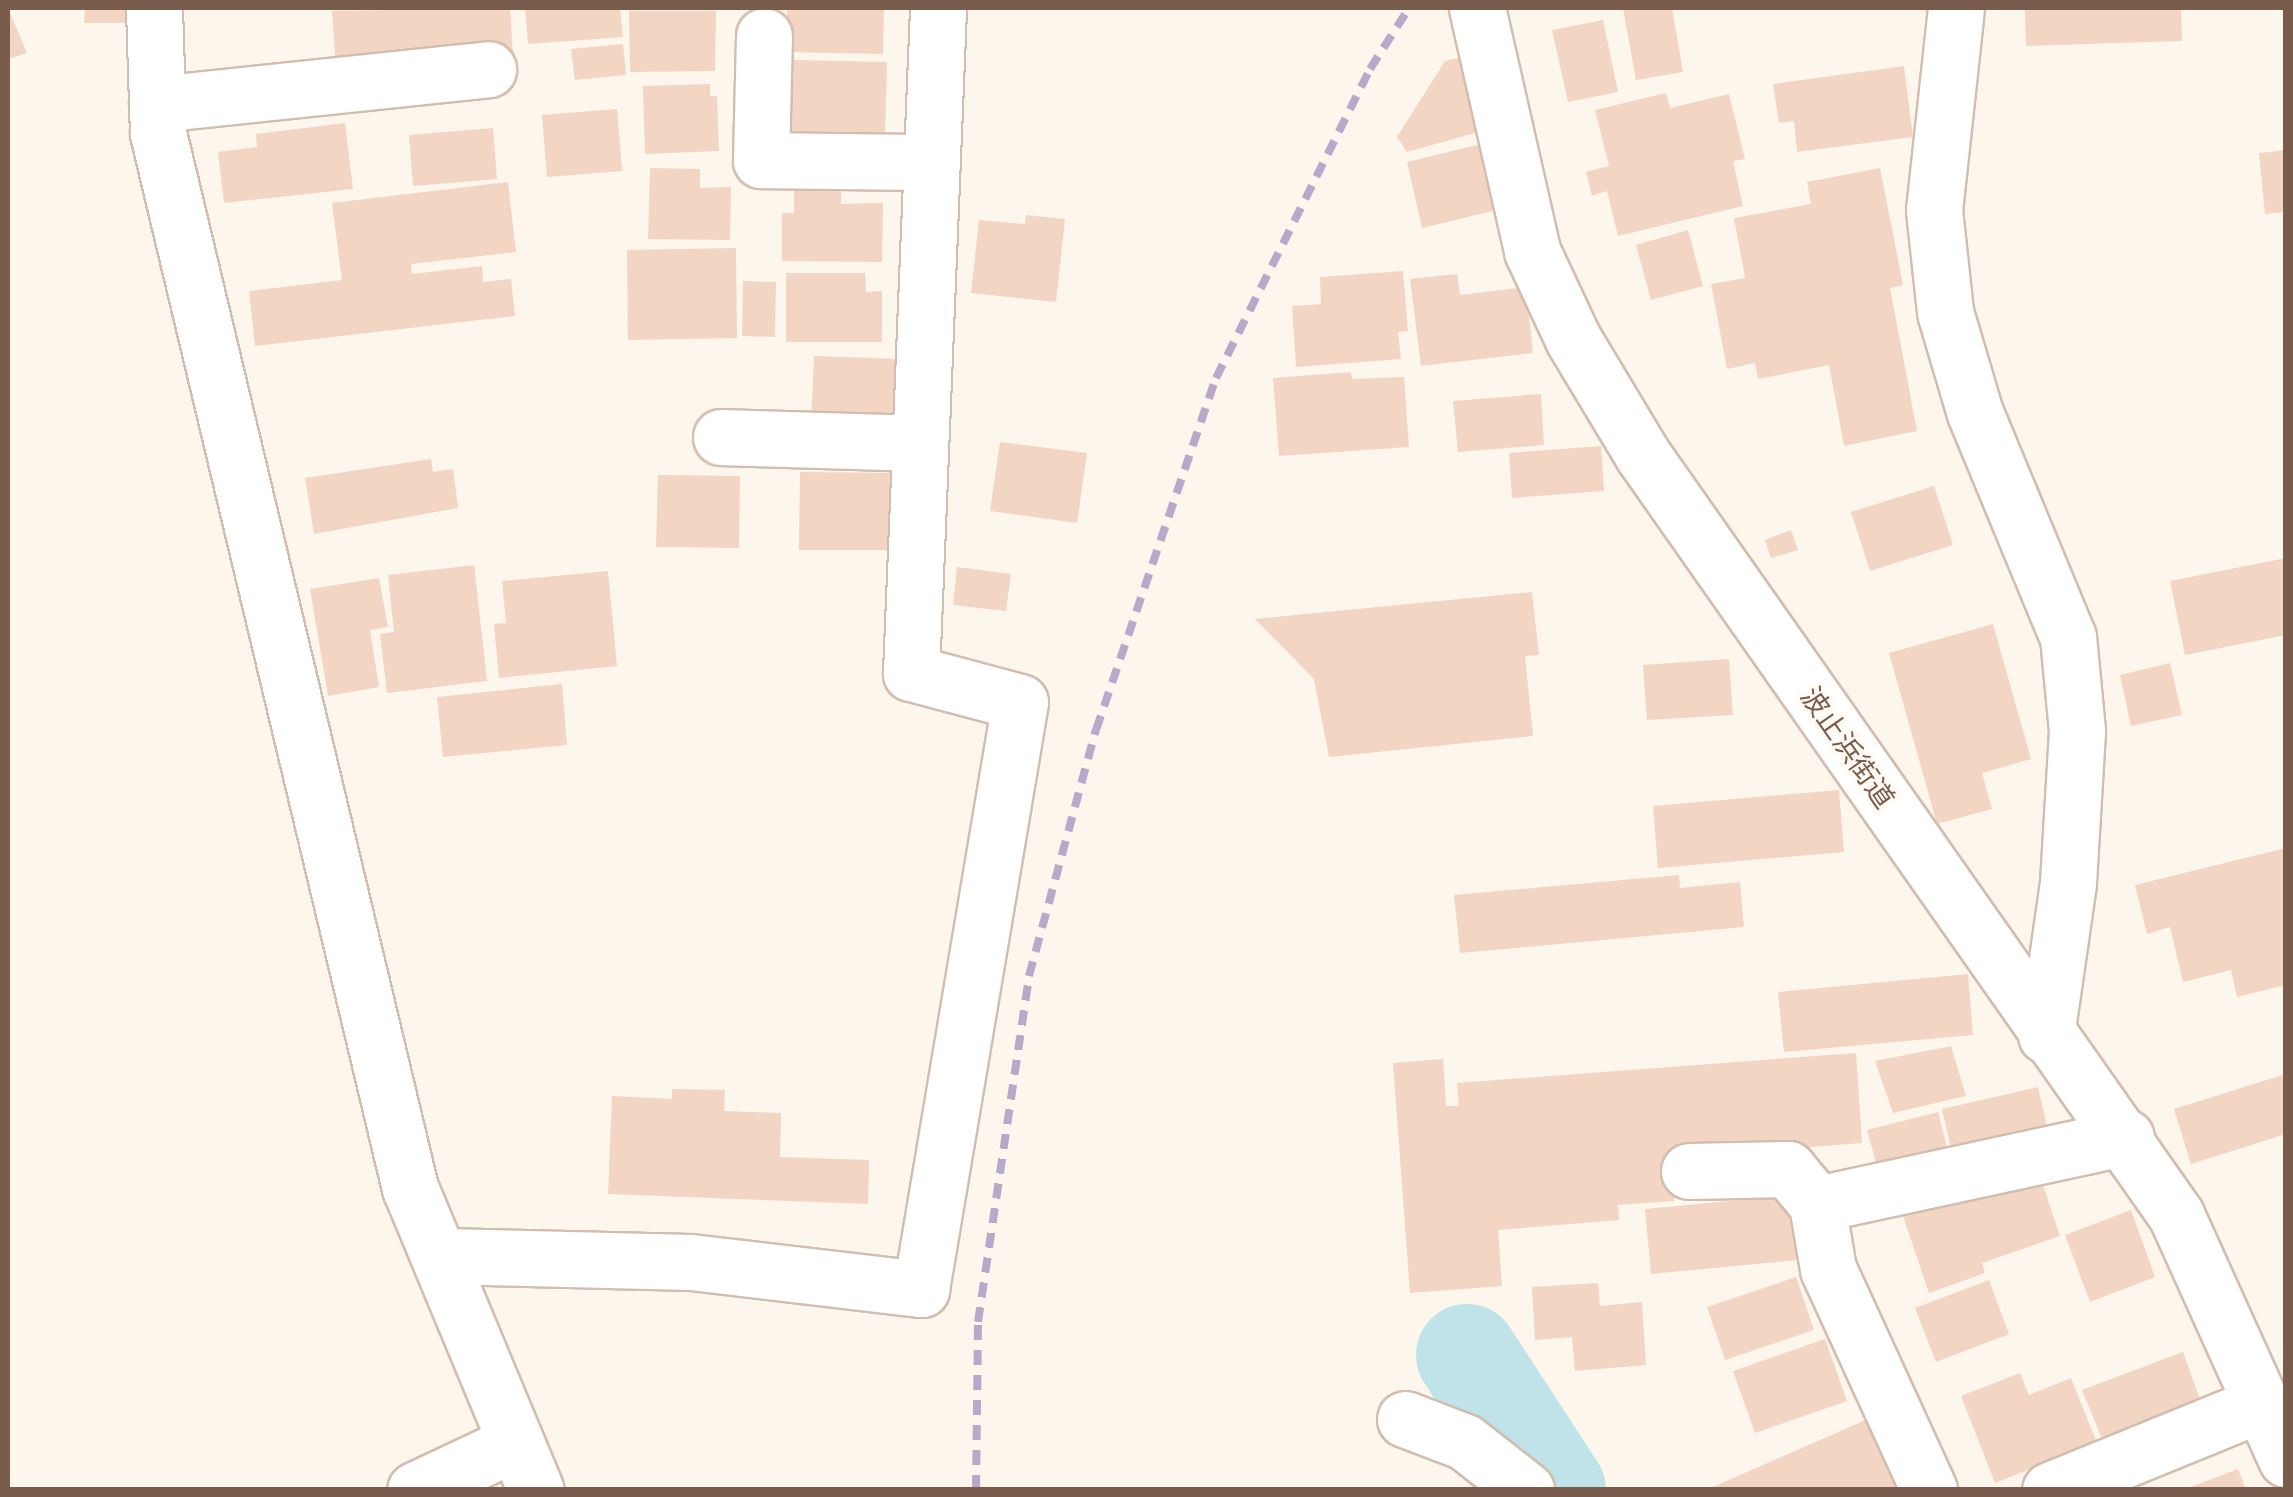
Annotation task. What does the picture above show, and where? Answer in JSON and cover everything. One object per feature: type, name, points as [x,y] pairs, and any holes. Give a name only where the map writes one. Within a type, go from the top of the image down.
[{"type":"street","points":[[154,8],[158,133],[410,1188],[444,1256],[526,1466],[415,1490]]},
{"type":"street","points":[[444,1256],[691,1262],[921,1289],[1020,702],[911,674],[938,8]]},
{"type":"street","name":"波止浜街道","points":[[1477,8],[1532,251],[1574,339],[1642,454],[2046,1035],[2126,1136],[2176,1215],[2279,1440]]},
{"type":"street","points":[[1956,8],[1934,210],[1946,312],[1975,412],[2068,637],[2077,731],[2068,884],[2046,1035]]},
{"type":"street","points":[[764,36],[761,160],[932,162]]},
{"type":"street","points":[[157,104],[488,69]]},
{"type":"street","points":[[722,437],[920,443]]},
{"type":"street","points":[[1818,1204],[2126,1136]]},
{"type":"street","points":[[1689,1171],[1788,1170],[1818,1204],[1828,1269],[1929,1490]]},
{"type":"street","points":[[1406,1420],[1465,1442],[1526,1490]]},
{"type":"street","points":[[2050,1490],[2279,1440]]},
{"type":"building","points":[[8,8],[27,53],[8,59]]},
{"type":"building","points":[[85,8],[137,8],[137,23],[84,23]]},
{"type":"building","points":[[510,8],[513,57],[336,70],[332,11]]},
{"type":"building","points":[[525,8],[620,8],[623,37],[528,44]]},
{"type":"building","points":[[787,8],[884,8],[883,54],[786,52]]},
{"type":"building","points":[[1623,8],[1672,8],[1683,72],[1636,80]]},
{"type":"building","points":[[2025,8],[2181,8],[2182,41],[2026,46]]},
{"type":"building","points":[[629,11],[716,11],[715,71],[630,72]]},
{"type":"building","points":[[1603,20],[1618,92],[1568,102],[1552,30]]},
{"type":"building","points":[[623,44],[626,75],[575,80],[571,49]]},
{"type":"building","points":[[1466,56],[1486,130],[1407,152],[1397,137],[1445,61]]},
{"type":"building","points":[[792,60],[887,62],[885,135],[791,134]]},
{"type":"building","points":[[1904,66],[1913,137],[1797,152],[1794,121],[1779,123],[1773,84]]},
{"type":"building","points":[[710,84],[710,96],[717,96],[719,151],[645,154],[643,86]]},
{"type":"building","points":[[1666,93],[1670,108],[1729,94],[1745,159],[1733,161],[1743,206],[1618,236],[1607,191],[1592,196],[1586,172],[1609,166],[1595,110]]},
{"type":"building","points":[[617,109],[622,171],[547,177],[542,115]]},
{"type":"building","points":[[345,123],[353,189],[224,203],[218,152],[257,147],[256,134]]},
{"type":"building","points":[[493,128],[497,179],[413,186],[409,135]]},
{"type":"building","points":[[1485,143],[1501,209],[1422,228],[1407,162]]},
{"type":"building","points":[[2286,150],[2286,212],[2265,214],[2259,153]]},
{"type":"building","points":[[650,168],[700,169],[700,188],[731,187],[730,240],[648,239]]},
{"type":"building","points":[[1880,168],[1903,285],[1890,288],[1917,431],[1844,446],[1829,365],[1758,379],[1755,363],[1727,369],[1711,284],[1745,278],[1734,218],[1811,204],[1807,182]]},
{"type":"building","points":[[508,182],[516,252],[411,264],[412,274],[482,266],[483,282],[511,279],[515,316],[255,346],[249,291],[342,280],[332,203]]},
{"type":"building","points":[[794,190],[841,190],[841,204],[883,203],[882,262],[782,261],[782,213],[794,213]]},
{"type":"building","points":[[1026,215],[1065,219],[1056,302],[971,293],[979,220],[1025,224]]},
{"type":"building","points":[[1688,230],[1703,286],[1651,300],[1636,245]]},
{"type":"building","points":[[736,248],[737,338],[628,340],[627,250]]},
{"type":"building","points":[[1403,271],[1408,331],[1398,332],[1401,359],[1296,367],[1292,306],[1321,304],[1320,277]]},
{"type":"building","points":[[786,273],[865,273],[866,292],[882,291],[882,342],[786,342]]},
{"type":"building","points":[[1457,274],[1460,295],[1526,287],[1533,353],[1421,366],[1410,279]]},
{"type":"building","points":[[743,281],[776,282],[775,337],[742,336]]},
{"type":"building","points":[[814,356],[904,359],[901,426],[811,424]]},
{"type":"building","points":[[1351,372],[1352,379],[1404,377],[1409,447],[1279,456],[1273,378]]},
{"type":"building","points":[[1541,394],[1544,445],[1458,452],[1453,401]]},
{"type":"building","points":[[1000,442],[1087,453],[1077,523],[990,511]]},
{"type":"building","points":[[1601,446],[1604,491],[1512,498],[1509,453]]},
{"type":"building","points":[[431,459],[433,472],[453,469],[458,508],[314,534],[305,478]]},
{"type":"building","points":[[800,472],[902,473],[908,550],[799,550]]},
{"type":"building","points":[[658,475],[740,476],[739,548],[656,547]]},
{"type":"building","points":[[1934,486],[1953,545],[1870,571],[1851,512]]},
{"type":"building","points":[[1791,530],[1798,550],[1771,558],[1765,540]]},
{"type":"building","points":[[2286,558],[2286,635],[2185,655],[2170,581]]},
{"type":"building","points":[[474,565],[487,681],[387,693],[380,634],[394,632],[388,575]]},
{"type":"building","points":[[957,567],[1011,574],[1006,611],[953,605]]},
{"type":"building","points":[[608,571],[617,666],[499,678],[494,624],[506,623],[502,581]]},
{"type":"building","points":[[379,578],[388,627],[370,630],[379,687],[328,696],[310,589]]},
{"type":"building","points":[[1532,592],[1539,655],[1525,656],[1533,736],[1329,757],[1314,679],[1255,619]]},
{"type":"building","points":[[1993,624],[2031,759],[1982,773],[1992,809],[1937,824],[1889,653]]},
{"type":"building","points":[[1729,659],[1733,715],[1647,720],[1643,665]]},
{"type":"building","points":[[2170,663],[2182,715],[2131,726],[2120,675]]},
{"type":"building","points":[[562,684],[567,745],[443,757],[437,697]]},
{"type":"building","points":[[1839,790],[1844,852],[1658,868],[1653,806]]},
{"type":"building","points":[[2286,848],[2286,985],[2237,997],[2231,970],[2183,982],[2170,927],[2147,934],[2135,885]]},
{"type":"building","points":[[1679,875],[1680,888],[1740,882],[1744,927],[1460,953],[1454,895]]},
{"type":"building","points":[[1968,974],[1973,1035],[1784,1052],[1778,992]]},
{"type":"building","points":[[1951,1046],[1966,1096],[1893,1113],[1875,1061]]},
{"type":"building","points":[[1856,1053],[1862,1143],[1671,1158],[1674,1201],[1618,1205],[1619,1220],[1498,1230],[1502,1286],[1410,1293],[1393,1063],[1443,1059],[1446,1106],[1459,1106],[1457,1083]]},
{"type":"building","points":[[2286,1074],[2286,1134],[2191,1164],[2174,1109]]},
{"type":"building","points":[[2038,1087],[2051,1144],[1955,1166],[1942,1109]]},
{"type":"building","points":[[672,1089],[725,1090],[724,1111],[781,1113],[780,1157],[869,1160],[868,1204],[608,1194],[612,1096],[672,1099]]},
{"type":"building","points":[[1938,1112],[1951,1163],[1881,1181],[1867,1130]]},
{"type":"building","points":[[2031,1172],[2036,1187],[2043,1185],[2060,1236],[1982,1263],[1985,1273],[1929,1293],[1903,1216]]},
{"type":"building","points":[[1792,1195],[1798,1260],[1651,1274],[1645,1209]]},
{"type":"building","points":[[2131,1210],[2155,1277],[2090,1302],[2065,1235]]},
{"type":"building","points":[[1796,1277],[1814,1330],[1725,1360],[1707,1307]]},
{"type":"building","points":[[1989,1280],[2009,1334],[1936,1362],[1915,1308]]},
{"type":"building","points":[[1598,1283],[1600,1306],[1642,1302],[1646,1365],[1575,1371],[1572,1337],[1535,1340],[1532,1287]]},
{"type":"building","points":[[1825,1339],[1847,1401],[1755,1433],[1733,1371]]},
{"type":"building","points":[[2183,1352],[2201,1402],[2102,1439],[2082,1390]]},
{"type":"building","points":[[2020,1373],[2029,1395],[2071,1378],[2097,1443],[1995,1483],[1961,1396]]},
{"type":"building","points":[[1877,1415],[1909,1490],[1706,1490]]},
{"type":"building","points":[[2238,1469],[2246,1490],[2185,1490],[2185,1489]]},
{"type":"waterway","points":[[1467,1355],[1555,1490]]},
{"type":"railway","points":[[976,1490],[978,1322],[1029,976],[1096,730],[1216,378],[1370,69],[1409,8]]}]
